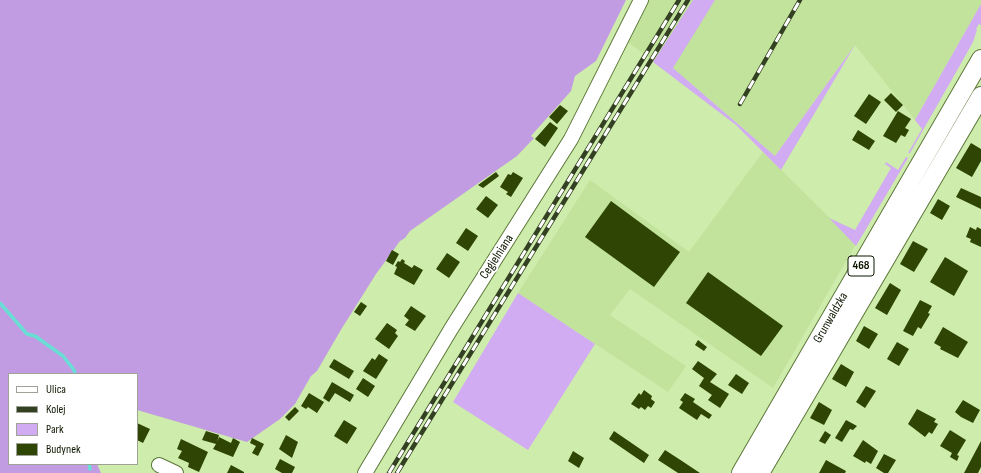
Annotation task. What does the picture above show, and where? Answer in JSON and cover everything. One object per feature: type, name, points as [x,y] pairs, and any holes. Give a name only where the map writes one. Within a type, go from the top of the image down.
[{"type":"main road","name":"Grunwaldzka","points":[[741,473],[981,59]]},
{"type":"main road","name":"Grunwaldzka","points":[[760,473],[979,106]]},
{"type":"street","name":"Cegielniana","points":[[365,473],[451,329],[571,140],[641,0]]},
{"type":"street","points":[[159,465],[176,473]]},
{"type":"shaded area","points":[[0,0],[626,0],[596,61],[575,76],[571,91],[531,136],[534,138],[517,156],[410,231],[405,238],[400,241],[376,274],[317,371],[311,376],[295,404],[280,419],[247,442],[138,410],[138,373],[8,373],[8,465],[97,465],[101,473],[0,473]]},
{"type":"shaded area","points":[[649,0],[981,0],[981,4],[915,120],[855,45],[775,156],[673,68],[670,73],[626,41]]},
{"type":"shaded area","points":[[763,152],[856,244],[773,388],[630,289],[610,315],[686,366],[668,392],[518,293],[590,180],[689,252]]},
{"type":"green space","points":[[693,0],[715,0],[673,68],[775,156],[855,45],[781,170],[736,125],[653,62]]},
{"type":"green space","points":[[981,4],[981,25],[979,24],[976,29],[973,42],[910,153],[908,153],[922,129],[915,120]]},
{"type":"green space","points":[[906,157],[908,158],[856,246],[829,218],[855,230],[891,168],[885,164],[886,162],[898,170]]},
{"type":"green space","points":[[518,293],[595,344],[528,450],[453,402]]},
{"type":"building","points":[[891,93],[903,105],[896,112],[884,100]]},
{"type":"building","points":[[869,94],[881,102],[866,124],[854,116]]},
{"type":"building","points":[[560,105],[568,111],[557,124],[549,117]]},
{"type":"building","points":[[898,111],[911,119],[905,128],[909,130],[905,137],[901,135],[896,143],[883,136]]},
{"type":"building","points":[[550,122],[558,128],[545,147],[535,139]]},
{"type":"building","points":[[858,130],[875,141],[869,150],[852,140]]},
{"type":"building","points":[[971,143],[981,149],[981,161],[972,177],[956,168]]},
{"type":"building","points":[[496,172],[499,176],[483,188],[478,185]]},
{"type":"building","points":[[513,172],[523,178],[511,197],[506,194],[508,192],[500,187],[508,174],[511,175]]},
{"type":"building","points":[[961,188],[981,197],[981,209],[956,197]]},
{"type":"building","points":[[486,196],[498,205],[488,218],[476,209]]},
{"type":"building","points":[[938,199],[950,206],[942,220],[930,213]]},
{"type":"building","points":[[611,201],[680,252],[654,287],[585,237]]},
{"type":"building","points":[[970,227],[976,230],[977,227],[981,229],[981,247],[970,242],[971,239],[966,237]]},
{"type":"building","points":[[466,228],[478,236],[468,251],[456,243]]},
{"type":"building","points":[[913,241],[928,249],[914,272],[900,264]]},
{"type":"building","points":[[392,250],[399,254],[393,265],[386,261]]},
{"type":"building","points":[[447,253],[460,262],[449,278],[436,269]]},
{"type":"building","points":[[945,257],[968,271],[954,296],[930,282]]},
{"type":"building","points":[[402,259],[405,261],[404,263],[412,268],[414,265],[423,270],[414,285],[394,274],[397,267],[395,266],[398,261],[400,262]]},
{"type":"building","points":[[708,272],[783,326],[761,356],[686,303]]},
{"type":"building","points":[[890,283],[901,290],[887,315],[875,308]]},
{"type":"building","points":[[920,300],[932,306],[928,313],[930,314],[921,329],[918,327],[913,336],[903,331]]},
{"type":"building","points":[[361,302],[367,306],[360,316],[354,312]]},
{"type":"building","points":[[411,306],[426,316],[415,331],[405,325],[409,320],[404,316]]},
{"type":"building","points":[[387,323],[397,330],[395,333],[398,336],[389,349],[375,339]]},
{"type":"building","points":[[864,326],[878,334],[869,349],[856,341]]},
{"type":"building","points":[[943,327],[968,342],[958,358],[940,349],[941,347],[934,343]]},
{"type":"building","points":[[698,340],[707,347],[704,351],[695,345]]},
{"type":"building","points":[[897,342],[909,349],[899,366],[887,359]]},
{"type":"building","points":[[379,354],[388,360],[376,379],[363,371],[372,358],[375,360]]},
{"type":"building","points":[[334,359],[354,371],[349,379],[329,367]]},
{"type":"building","points":[[698,361],[717,374],[710,382],[729,394],[720,408],[708,400],[712,395],[699,386],[704,378],[692,369]]},
{"type":"building","points":[[841,364],[854,372],[846,387],[832,379]]},
{"type":"building","points":[[736,374],[749,383],[742,394],[728,385]]},
{"type":"building","points":[[363,378],[375,386],[368,397],[356,389]]},
{"type":"building","points":[[332,382],[354,395],[350,402],[335,393],[329,402],[323,398]]},
{"type":"building","points":[[866,386],[876,391],[865,408],[856,402]]},
{"type":"building","points":[[644,390],[652,396],[651,399],[655,402],[651,408],[648,406],[645,410],[641,407],[639,409],[631,404],[639,393],[641,395]]},
{"type":"building","points":[[309,393],[324,402],[317,413],[308,407],[306,409],[301,406]]},
{"type":"building","points":[[685,393],[695,399],[693,402],[712,415],[709,419],[701,414],[697,420],[679,408],[683,402],[680,400]]},
{"type":"building","points":[[963,400],[980,410],[973,423],[955,412]]},
{"type":"building","points":[[819,402],[832,410],[824,425],[810,418]]},
{"type":"building","points":[[295,407],[299,411],[289,421],[285,417]]},
{"type":"building","points":[[917,409],[936,419],[934,422],[938,424],[932,434],[929,432],[925,437],[908,424]]},
{"type":"building","points":[[344,420],[357,428],[347,444],[334,436]]},
{"type":"building","points":[[846,420],[857,426],[853,430],[850,429],[842,442],[835,438]]},
{"type":"building","points":[[138,423],[150,429],[143,443],[138,440]]},
{"type":"building","points":[[950,430],[966,440],[957,455],[959,456],[957,461],[950,457],[952,453],[940,446]]},
{"type":"building","points":[[206,431],[219,435],[217,442],[219,437],[231,443],[233,438],[240,442],[233,457],[213,449],[216,444],[202,440]]},
{"type":"building","points":[[614,431],[649,455],[644,463],[609,439]]},
{"type":"building","points":[[825,431],[831,435],[825,444],[819,441]]},
{"type":"building","points":[[286,435],[298,442],[292,458],[279,449]]},
{"type":"building","points":[[252,438],[264,444],[258,456],[252,453],[256,446],[250,443]]},
{"type":"building","points":[[181,439],[208,452],[199,472],[188,467],[189,463],[178,458],[182,451],[177,449]]},
{"type":"building","points":[[863,440],[878,451],[871,464],[866,461],[865,463],[853,456]]},
{"type":"building","points":[[981,441],[981,467],[978,473],[964,473]]},
{"type":"building","points":[[665,450],[700,473],[678,473],[658,460]]},
{"type":"building","points":[[573,451],[584,458],[579,468],[568,461]]},
{"type":"building","points":[[884,454],[896,460],[888,473],[884,473],[876,468]]},
{"type":"building","points":[[280,459],[295,467],[292,473],[282,473],[275,469]]},
{"type":"building","points":[[826,460],[846,471],[845,473],[819,473]]},
{"type":"building","points":[[231,465],[244,472],[244,473],[227,473]]},
{"type":"waterway","points":[[0,303],[27,334],[35,336],[63,356],[75,373]]},
{"type":"waterway","points":[[89,465],[90,469]]},
{"type":"railway","points":[[389,473],[679,0]]},
{"type":"railway","points":[[397,473],[688,0]]},
{"type":"railway","points":[[740,104],[800,0]]}]
